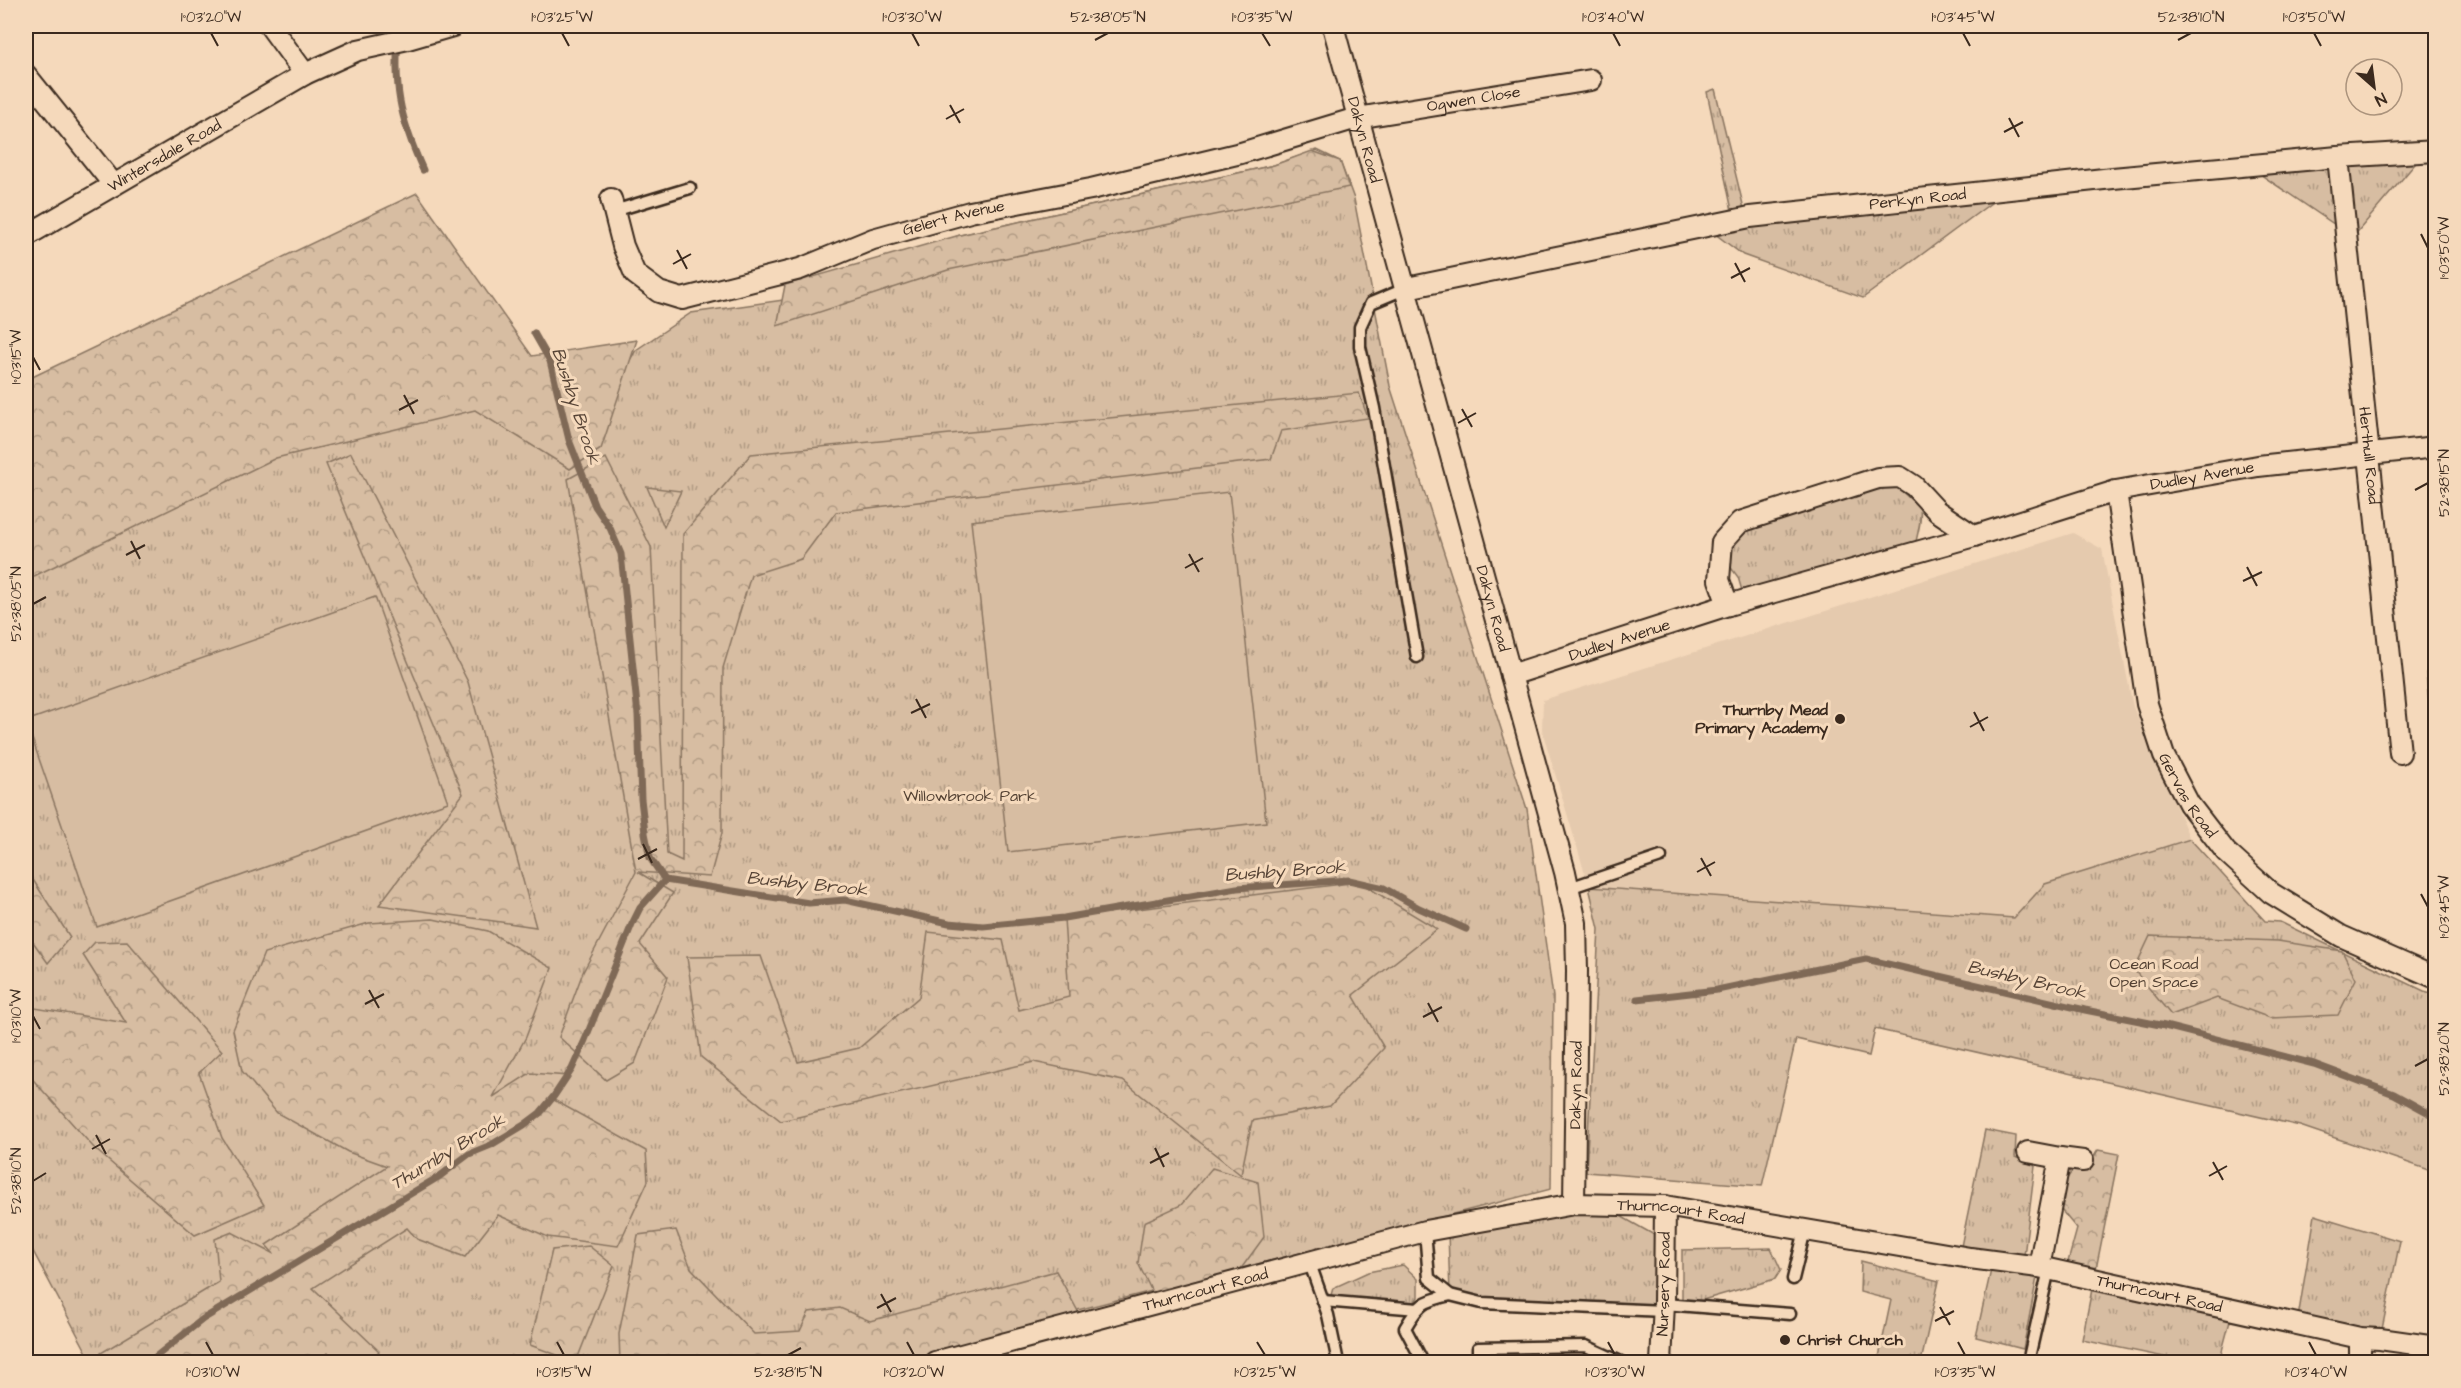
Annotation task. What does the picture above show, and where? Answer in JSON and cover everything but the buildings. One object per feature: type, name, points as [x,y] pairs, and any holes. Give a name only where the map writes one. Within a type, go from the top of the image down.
[{"type":"street","points":[[270,26],[305,74]]},
{"type":"street","name":"Wintersdale Road","points":[[26,236],[305,74],[358,50],[453,26]]},
{"type":"street","name":"Dakyn Road","points":[[1333,26],[1357,118],[1407,288],[1569,888],[1576,923],[1577,971],[1574,1204]]},
{"type":"street","points":[[26,75],[114,185]]},
{"type":"street","name":"Ogwen Close","points":[[1357,118],[1591,80]]},
{"type":"street","name":"Gelert Avenue","points":[[612,205],[635,274],[659,292],[682,299],[800,269],[873,239],[970,212],[1091,189],[1230,156],[1357,118]]},
{"type":"street","name":"Perkyn Road","points":[[1407,288],[1750,217],[2113,178],[2337,157],[2436,152]]},
{"type":"street","name":"Herthull Road","points":[[2337,157],[2400,753]]},
{"type":"street","name":"Dudley Avenue","points":[[1511,675],[1728,605],[1974,536],[2116,491],[2258,466],[2436,447]]},
{"type":"street","points":[[1728,605],[1719,580],[1722,542],[1740,522],[1878,478],[1900,477],[1914,486],[1937,511],[1974,536]]},
{"type":"street","name":"Gervas Road","points":[[2116,491],[2147,704],[2164,756],[2189,804],[2226,852],[2271,893],[2341,936],[2436,978]]},
{"type":"street","points":[[2028,1152],[2083,1161]]},
{"type":"street","points":[[2044,1268],[2060,1158]]},
{"type":"street","name":"Thurncourt Road","points":[[936,1362],[1425,1231],[1574,1204],[1665,1206],[1970,1258],[2044,1268],[2360,1338],[2436,1347]]},
{"type":"street","name":"Nursery Road","points":[[1661,1362],[1665,1206]]},
{"type":"street","points":[[2360,1338],[2360,1362]]},
{"type":"lane","points":[[612,205],[690,188]]},
{"type":"lane","points":[[1407,288],[1371,303],[1360,327],[1360,347],[1374,408],[1417,657]]},
{"type":"lane","points":[[1569,888],[1661,857]]},
{"type":"lane","points":[[1793,1279],[1805,1230]]},
{"type":"lane","points":[[1425,1231],[1429,1278],[1450,1295],[1482,1303],[1790,1314]]},
{"type":"lane","points":[[1309,1261],[1323,1301],[1338,1362]]},
{"type":"lane","points":[[2028,1362],[2044,1268]]},
{"type":"lane","points":[[1424,1362],[1406,1328],[1426,1301],[1450,1295]]},
{"type":"lane","points":[[1323,1301],[1418,1310]]},
{"type":"lane","points":[[1478,1362],[1478,1348],[1586,1346],[1621,1362]]},
{"type":"shaded area","name":"Thurnby Mead Primary Academy","points":[[2073,533],[2102,549],[2133,707],[2190,839],[2045,884],[2014,918],[1589,887],[1542,730],[1543,700]]},
{"type":"green space","points":[[1715,89],[1746,217],[1734,220],[1707,92]]},
{"type":"green space","name":"Willowbrook Park","points":[[1317,150],[1340,161],[1354,199],[1390,386],[1527,809],[1553,997],[1551,1189],[874,1362],[92,1362],[26,1238],[26,536],[289,408],[619,378],[636,350],[691,313],[812,296],[960,235],[1274,165]]},
{"type":"green space","points":[[1312,151],[1340,161],[1349,187],[948,270],[777,326],[785,285],[960,235],[1274,165]]},
{"type":"green space","points":[[2420,158],[2353,237],[2254,170]]},
{"type":"green space","points":[[2010,189],[1863,298],[1743,255],[1710,230]]},
{"type":"green space","points":[[417,193],[532,356],[637,340],[601,449],[570,469],[475,410],[276,458],[26,580],[26,380]]},
{"type":"green space","points":[[1359,393],[1368,418],[1281,431],[1271,459],[836,512],[801,559],[751,575],[723,668],[722,833],[710,877],[638,872],[673,893],[640,944],[668,977],[635,1063],[606,1080],[559,1037],[583,972],[636,872],[568,479],[606,458],[651,547],[667,854],[682,861],[683,534],[751,454]]},
{"type":"green space","points":[[351,453],[468,682],[536,927],[379,905],[463,794],[326,464]]},
{"type":"green space","points":[[1883,485],[1897,487],[1920,508],[1920,523],[1914,550],[1745,601],[1738,577],[1729,565],[1730,552],[1735,541],[1747,527]]},
{"type":"green space","points":[[647,487],[681,491],[664,527]]},
{"type":"green space","points":[[1229,492],[1266,822],[1008,852],[971,521]]},
{"type":"green space","points":[[375,597],[448,802],[97,927],[26,721]]},
{"type":"green space","points":[[2436,672],[2435,763],[2426,673]]},
{"type":"green space","name":"Ocean Road Open Space","points":[[2190,839],[2265,921],[2280,922],[2424,991],[2435,994],[2435,1172],[2300,1126],[1875,1029],[1869,1056],[1796,1039],[1762,1186],[1586,1172],[1599,929],[1589,887],[2014,918],[2045,884]]},
{"type":"green space","points":[[26,869],[70,937],[48,963],[26,932]]},
{"type":"green space","points":[[1359,882],[1437,929],[1353,995],[1384,1048],[1330,1106],[1252,1121],[1241,1175],[1123,1081],[1034,1062],[781,1121],[701,1057],[687,957],[761,956],[798,1062],[859,1048],[919,997],[928,932],[1003,940],[1019,1010],[1069,997],[1064,918]]},
{"type":"green space","points":[[433,919],[488,931],[552,968],[526,1037],[493,1097],[530,1073],[568,1076],[552,1099],[646,1151],[648,1181],[618,1246],[548,1237],[498,1215],[465,1257],[417,1239],[407,1228],[313,1288],[379,1351],[370,1362],[354,1362],[328,1353],[318,1362],[86,1362],[219,1282],[215,1239],[232,1232],[274,1254],[266,1245],[387,1166],[348,1152],[277,1113],[242,1071],[233,1030],[264,953],[369,923]]},
{"type":"green space","points":[[2150,936],[2278,941],[2342,951],[2356,979],[2338,1015],[2270,1018],[2217,998],[2171,1015],[2134,970]]},
{"type":"green space","points":[[127,941],[222,1051],[199,1073],[222,1138],[264,1205],[195,1235],[95,1149],[26,1072],[26,1024],[29,1007],[126,1023],[83,955],[95,942]]},
{"type":"green space","points":[[1985,1130],[2016,1136],[2015,1157],[2035,1166],[2023,1264],[2039,1267],[2023,1349],[1976,1337],[1993,1261],[1959,1256]]},
{"type":"green space","points":[[2098,1150],[2119,1154],[2094,1279],[2065,1273],[2077,1229],[2052,1199],[2076,1166],[2090,1163]]},
{"type":"green space","points":[[1212,1168],[1258,1182],[1264,1237],[1232,1281],[1154,1296],[1138,1263],[1144,1222],[1181,1205]]},
{"type":"green space","points":[[1599,1204],[1665,1241],[1664,1311],[1482,1303],[1450,1295],[1448,1231]]},
{"type":"green space","points":[[2315,1215],[2400,1241],[2380,1339],[2297,1324]]},
{"type":"green space","points":[[676,1230],[691,1268],[754,1334],[800,1331],[809,1312],[840,1308],[870,1321],[1056,1271],[1080,1315],[912,1362],[620,1362],[619,1334],[638,1235]]},
{"type":"green space","points":[[589,1246],[614,1266],[576,1362],[530,1345],[552,1250]]},
{"type":"green space","points":[[1771,1248],[1781,1270],[1775,1279],[1682,1306],[1682,1250]]},
{"type":"green space","points":[[1861,1261],[1939,1281],[1921,1362],[1879,1357],[1891,1300],[1860,1292]]},
{"type":"green space","points":[[1403,1265],[1418,1279],[1418,1297],[1410,1309],[1329,1302],[1333,1288],[1368,1272]]},
{"type":"green space","points":[[2094,1279],[2233,1310],[2219,1362],[2188,1362],[2082,1340]]},
{"type":"waterway","name":"Bushby Brook","points":[[399,26],[397,66],[400,100],[408,133],[423,170]]},
{"type":"waterway","name":"Bushby Brook","points":[[534,333],[550,361],[569,440],[595,506],[610,528],[621,554],[638,715],[641,799],[645,833],[650,858],[665,880],[809,903],[845,900],[949,923],[983,926],[1064,918],[1237,888],[1349,880],[1384,888],[1419,908],[1466,929]]},
{"type":"waterway","name":"Thurnby Brook","points":[[149,1362],[203,1319],[440,1176],[469,1154],[491,1145],[540,1113],[572,1069],[640,908],[665,880]]},
{"type":"waterway","name":"Bushby Brook","points":[[1637,999],[1717,990],[1866,959],[2085,1010],[2165,1026],[2314,1064],[2394,1094],[2436,1117]]},
{"type":"place","name":"Thurnby Mead Primary Academy","points":[[1840,719]]},
{"type":"place","name":"Christ Church","points":[[1785,1340]]}]
